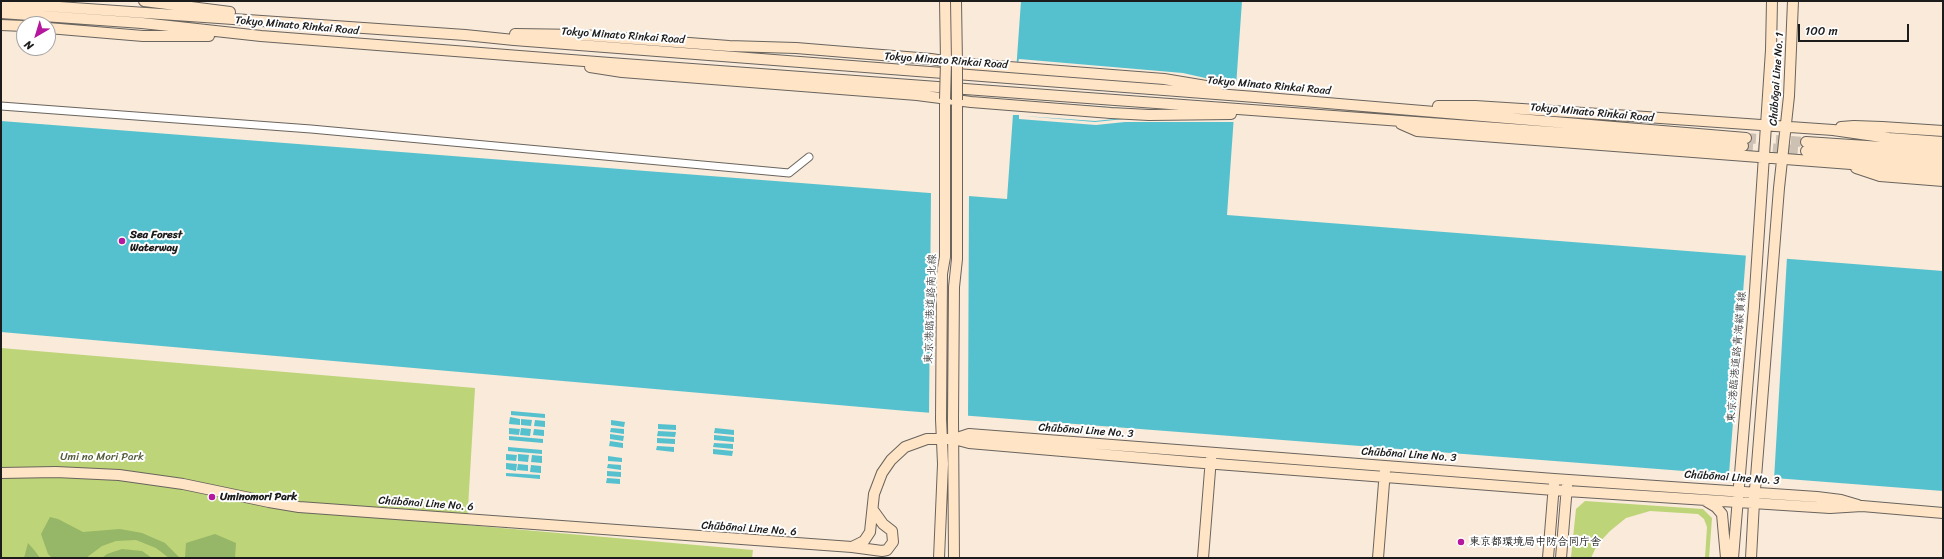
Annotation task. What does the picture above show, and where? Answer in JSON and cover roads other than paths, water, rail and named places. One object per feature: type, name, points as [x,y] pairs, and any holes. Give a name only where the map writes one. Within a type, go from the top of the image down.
[{"type":"street","points":[[144,1],[243,14],[273,20]]},
{"type":"street","name":"Chūbōgai Line No. 1","points":[[1764,158],[1771,50],[1772,1]]},
{"type":"street","name":"Chūbōgai Line No. 1","points":[[1782,159],[1792,62],[1793,1]]},
{"type":"street","points":[[1,3],[143,19]]},
{"type":"street","name":"東京港臨港道路南北線","points":[[939,558],[943,464],[941,419],[942,274],[945,256],[945,3]]},
{"type":"street","name":"東京港臨港道路南北線","points":[[954,558],[954,287],[957,259],[956,4]]},
{"type":"street","points":[[1,13],[143,19]]},
{"type":"street","name":"Tokyo Minato Rinkai Road","points":[[143,19],[273,20],[984,77],[1269,98],[1744,142],[1265,111],[261,36],[143,19]]},
{"type":"street","points":[[1,25],[16,26]]},
{"type":"street","points":[[56,29],[143,36],[261,36]]},
{"type":"street","points":[[465,35],[484,32],[582,35],[729,46],[796,48],[957,63],[1164,78],[1255,97]]},
{"type":"street","points":[[510,54],[622,72],[1149,115],[1223,115],[1265,111]]},
{"type":"street","points":[[1,106],[311,129],[789,172],[809,157]]},
{"type":"street","points":[[1354,106],[1475,106],[1785,126],[1833,130],[1889,138],[1943,142]]},
{"type":"street","points":[[1391,120],[1417,131],[1943,171]]},
{"type":"street","points":[[1833,130],[1844,126],[1854,126],[1943,131]]},
{"type":"street","points":[[1943,152],[1806,146],[1943,161]]},
{"type":"street","name":"東京港臨港道路青海縦貫線","points":[[1733,558],[1754,306],[1764,158]]},
{"type":"street","points":[[1751,558],[1754,497],[1782,159]]},
{"type":"street","points":[[1842,163],[1880,176],[1943,181]]},
{"type":"street","name":"Chūbōnai Line No. 3","points":[[954,439],[970,434],[1554,479],[1738,491],[1754,497],[1830,508],[1862,506],[1943,512]]},
{"type":"street","points":[[874,549],[868,542],[868,536],[871,527],[874,494],[877,483],[891,460],[905,447],[914,442],[922,439],[942,439]]},
{"type":"street","name":"Chūbōnai Line No. 3","points":[[942,439],[954,439],[969,443],[1210,464],[1567,491],[1704,500],[1738,501],[1754,497]]},
{"type":"street","points":[[1203,558],[1211,452]]},
{"type":"street","points":[[1378,558],[1385,466]]},
{"type":"street","name":"Chūbōnai Line No. 6","points":[[1,473],[56,472],[120,475],[183,484],[269,502],[299,506],[852,547],[882,551],[888,550],[893,542],[892,531],[883,524],[873,510]]},
{"type":"street","points":[[1548,558],[1554,479]]},
{"type":"street","points":[[1562,558],[1568,480]]},
{"type":"street","points":[[1704,500],[1713,504],[1721,512],[1726,539],[1726,558]]},
{"type":"street","points":[[852,547],[864,541],[868,536]]},
{"type":"street","points":[[1718,558],[1726,539]]},
{"type":"water","points":[[1021,1],[1242,1],[1227,215],[1943,271],[1943,491],[907,411],[1,332],[1,121],[1007,199]]},
{"type":"water","points":[[511,411],[545,414],[545,418],[511,415]]},
{"type":"water","points":[[510,417],[520,419],[520,425],[509,424]]},
{"type":"water","points":[[521,419],[532,420],[531,426],[521,425]]},
{"type":"water","points":[[535,420],[545,421],[545,427],[534,426]]},
{"type":"water","points":[[611,420],[625,422],[624,427],[611,425]]},
{"type":"water","points":[[658,424],[676,425],[676,430],[658,429]]},
{"type":"water","points":[[509,428],[520,429],[519,435],[509,434]]},
{"type":"water","points":[[521,428],[531,429],[530,436],[520,435]]},
{"type":"water","points":[[611,428],[624,429],[624,434],[610,432]]},
{"type":"water","points":[[715,428],[734,430],[734,435],[714,433]]},
{"type":"water","points":[[534,429],[544,430],[544,436],[533,435]]},
{"type":"water","points":[[658,431],[676,432],[675,437],[657,436]]},
{"type":"water","points":[[610,434],[624,436],[623,441],[610,439]]},
{"type":"water","points":[[714,435],[734,437],[734,442],[714,440]]},
{"type":"water","points":[[509,436],[543,439],[543,443],[509,440]]},
{"type":"water","points":[[657,438],[675,439],[675,444],[657,443]]},
{"type":"water","points":[[610,441],[623,443],[623,448],[609,446]]},
{"type":"water","points":[[714,443],[733,444],[733,449],[713,447]]},
{"type":"water","points":[[657,446],[674,447],[674,452],[656,450]]},
{"type":"water","points":[[508,447],[542,450],[542,454],[508,451]]},
{"type":"water","points":[[713,449],[733,451],[732,456],[713,454]]},
{"type":"water","points":[[506,454],[517,455],[516,461],[506,460]]},
{"type":"water","points":[[518,454],[529,455],[528,462],[518,461]]},
{"type":"water","points":[[532,455],[542,456],[542,463],[531,462]]},
{"type":"water","points":[[608,456],[622,458],[622,462],[608,461]]},
{"type":"water","points":[[506,463],[517,464],[516,471],[506,469]]},
{"type":"water","points":[[518,464],[528,465],[528,471],[517,470]]},
{"type":"water","points":[[608,464],[621,465],[621,470],[607,468]]},
{"type":"water","points":[[531,465],[541,466],[541,473],[530,472]]},
{"type":"water","points":[[607,471],[621,472],[621,477],[607,476]]},
{"type":"water","points":[[506,473],[540,475],[540,479],[506,476]]},
{"type":"water","points":[[607,478],[620,479],[620,484],[606,483]]},
{"type":"tunnel","points":[[1746,138],[1806,142]]},
{"type":"tunnel","points":[[1743,146],[1806,151]]},
{"type":"place","name":"Sea Forest Waterway","points":[[122,241]]},
{"type":"place","name":"Uminomori Park","points":[[212,497]]},
{"type":"place","name":"東京都環境局中防合同庁舎","points":[[1461,542]]},
{"type":"park label","name":"Umi no Mori Park","points":[[102,457]]}]
